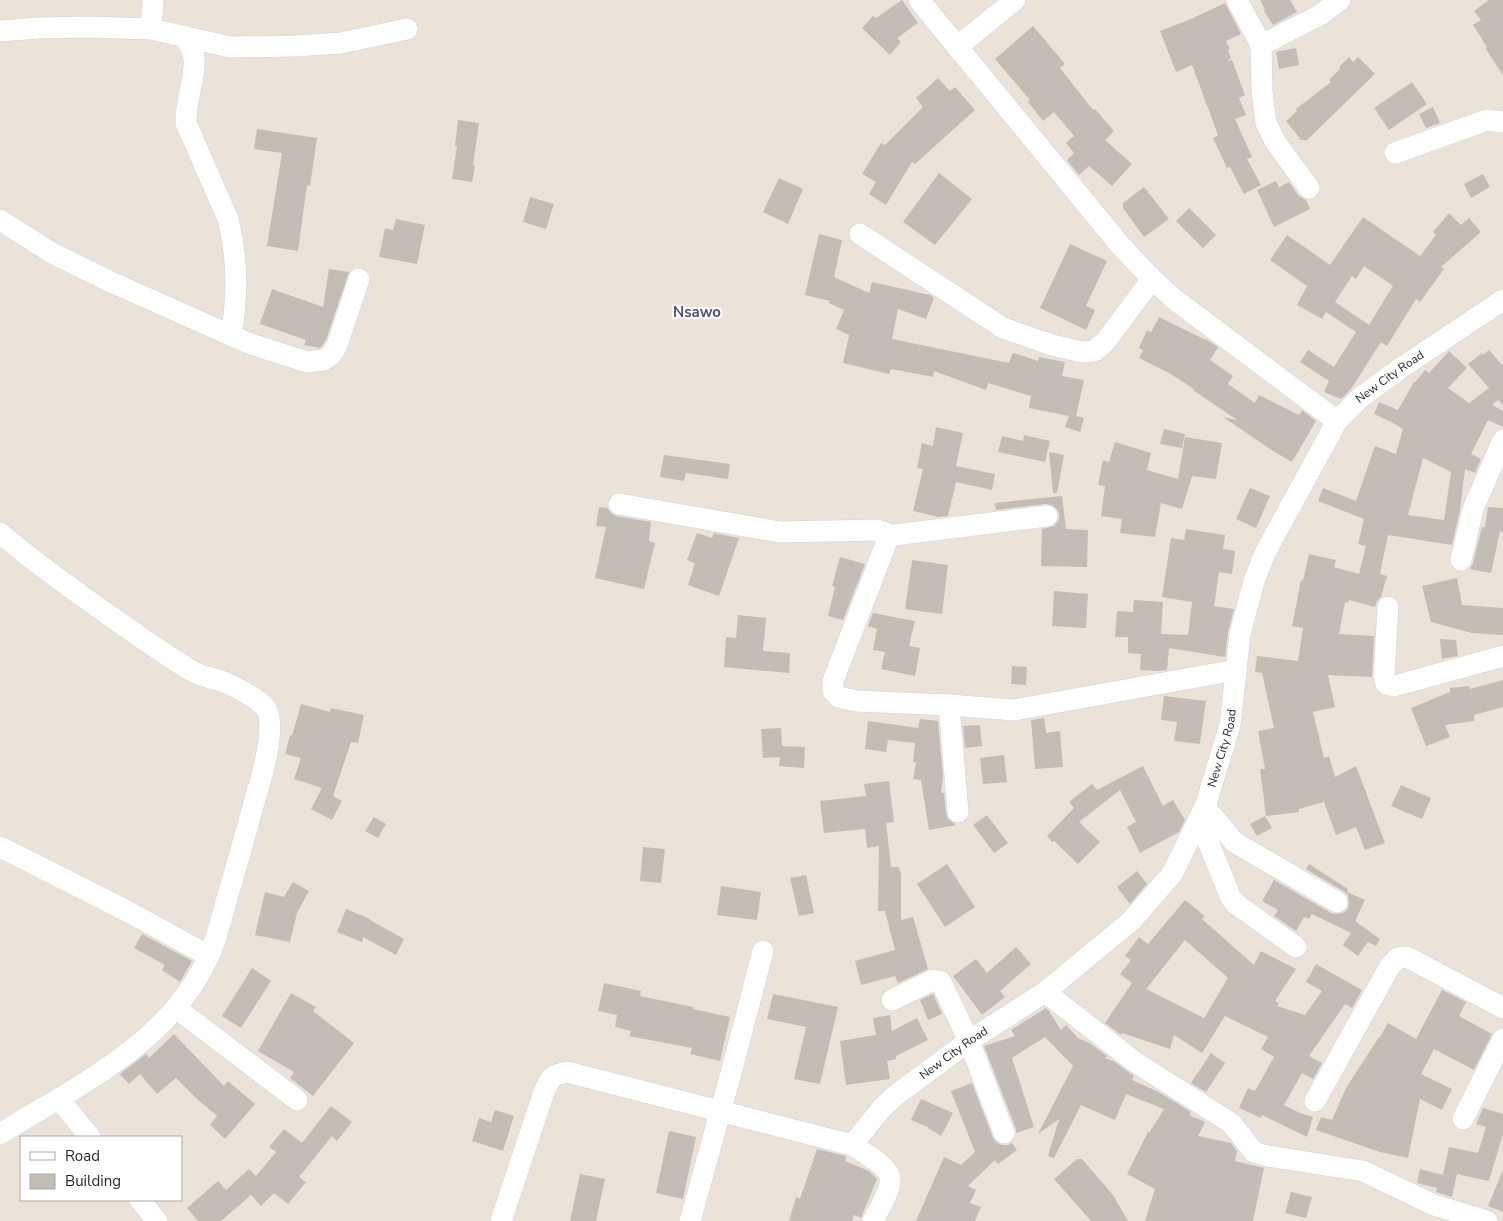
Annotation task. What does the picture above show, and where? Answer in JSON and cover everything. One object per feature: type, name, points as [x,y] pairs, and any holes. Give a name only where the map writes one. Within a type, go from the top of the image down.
[{"type":"street","points":[[151,28],[153,0]]},
{"type":"street","points":[[919,0],[1120,245],[1152,279],[1174,299],[1337,421]]},
{"type":"street","points":[[957,47],[1015,0]]},
{"type":"street","points":[[1237,0],[1261,44],[1262,91],[1266,123],[1276,143],[1309,188]]},
{"type":"street","points":[[1261,44],[1320,15],[1340,0]]},
{"type":"street","points":[[0,32],[23,29],[81,27],[151,28],[230,47],[341,43],[407,29]]},
{"type":"street","points":[[185,36],[194,57],[185,111],[186,123],[228,219],[230,230],[236,280],[236,308],[231,335]]},
{"type":"street","points":[[1395,153],[1487,120],[1503,122]]},
{"type":"street","points":[[0,220],[60,257],[120,286],[248,343],[302,361],[316,362],[324,360],[331,355],[337,345],[359,279]]},
{"type":"street","points":[[860,234],[1002,328],[1052,345],[1082,352],[1094,351],[1105,342],[1152,279]]},
{"type":"street","name":"New City Road","points":[[852,1145],[896,1095],[970,1041],[1045,992],[1132,921],[1172,874],[1202,814],[1230,725],[1240,634],[1254,581],[1266,551],[1337,421],[1360,398],[1398,370],[1503,300]]},
{"type":"street","points":[[1461,560],[1473,510],[1503,440]]},
{"type":"street","points":[[619,504],[780,532],[877,530],[884,532],[887,542],[833,681],[833,691],[839,697],[855,701],[1014,710],[1236,670]]},
{"type":"street","points":[[886,536],[1047,516]]},
{"type":"street","points":[[0,533],[24,554],[156,649],[195,673],[225,683],[264,706],[268,713],[269,739],[260,782],[218,930],[209,956],[194,984],[176,1008],[150,1035],[125,1056],[59,1099],[0,1134]]},
{"type":"street","points":[[1388,607],[1384,676],[1386,684],[1394,686],[1503,656]]},
{"type":"street","points":[[950,705],[958,812]]},
{"type":"street","points":[[1202,814],[1234,842],[1337,902]]},
{"type":"street","points":[[1202,814],[1209,844],[1231,898],[1236,904],[1296,947]]},
{"type":"street","points":[[0,847],[125,910],[209,956]]},
{"type":"street","points":[[690,1221],[763,951]]},
{"type":"street","points":[[1316,1101],[1390,966],[1398,958],[1407,957],[1503,1008]]},
{"type":"street","points":[[892,1000],[934,980],[941,982],[970,1041],[1004,1132]]},
{"type":"street","points":[[1045,992],[1134,1062],[1231,1124],[1254,1152],[1267,1156],[1363,1171],[1434,1205],[1487,1221]]},
{"type":"street","points":[[176,1008],[297,1100]]},
{"type":"street","points":[[1463,1119],[1503,1039]]},
{"type":"street","points":[[501,1221],[548,1082],[555,1074],[567,1072],[852,1145],[888,1172],[890,1179],[889,1186],[873,1221]]},
{"type":"street","points":[[59,1099],[89,1136]]},
{"type":"street","points":[[141,1201],[157,1221]]},
{"type":"building","points":[[902,0],[918,23],[897,38],[901,42],[890,55],[862,28],[873,16],[876,18]]},
{"type":"building","points":[[1260,0],[1290,0],[1297,12],[1273,25],[1264,11]]},
{"type":"building","points":[[1489,0],[1503,0],[1503,75],[1485,48],[1487,47],[1473,25],[1481,20],[1474,11]]},
{"type":"building","points":[[1225,3],[1241,34],[1226,41],[1230,49],[1228,50],[1231,58],[1227,61],[1232,60],[1245,95],[1239,98],[1246,115],[1235,119],[1252,157],[1247,159],[1261,185],[1244,194],[1230,167],[1227,168],[1213,138],[1218,135],[1192,65],[1176,72],[1160,31]]},
{"type":"building","points":[[1033,26],[1065,64],[1060,68],[1093,110],[1095,109],[1114,131],[1105,140],[1132,164],[1112,186],[1089,166],[1079,175],[1067,160],[1074,153],[1066,143],[1074,136],[1054,112],[1043,121],[1028,102],[1030,100],[995,59]]},
{"type":"building","points":[[1296,48],[1299,65],[1279,69],[1276,52]]},
{"type":"building","points":[[1349,57],[1353,62],[1358,57],[1375,74],[1307,140],[1301,140],[1286,121],[1297,111],[1296,109],[1331,82],[1329,80]]},
{"type":"building","points":[[938,78],[950,91],[955,87],[975,110],[915,164],[912,162],[886,205],[869,194],[876,182],[862,174],[881,143],[885,145],[923,107],[916,98]]},
{"type":"building","points":[[1412,82],[1427,104],[1389,130],[1374,108]]},
{"type":"building","points":[[1433,107],[1440,123],[1426,128],[1419,114]]},
{"type":"building","points":[[458,120],[479,123],[472,182],[452,179],[457,146],[455,146]]},
{"type":"building","points":[[257,129],[317,138],[310,186],[307,185],[298,251],[267,246],[282,153],[254,149]]},
{"type":"building","points":[[939,173],[972,199],[935,245],[903,222]]},
{"type":"building","points":[[1483,174],[1490,187],[1471,198],[1464,184]]},
{"type":"building","points":[[779,178],[803,189],[788,224],[763,212]]},
{"type":"building","points":[[1276,181],[1279,187],[1289,182],[1299,196],[1306,200],[1310,209],[1274,227],[1257,190]]},
{"type":"building","points":[[1144,187],[1169,219],[1144,237],[1123,208],[1123,203]]},
{"type":"building","points":[[530,197],[554,204],[546,229],[523,222]]},
{"type":"building","points":[[1189,208],[1216,235],[1203,248],[1176,221]]},
{"type":"building","points":[[1449,213],[1461,225],[1469,218],[1481,232],[1441,267],[1444,269],[1420,302],[1416,299],[1387,346],[1381,342],[1351,389],[1341,399],[1324,392],[1329,381],[1300,362],[1308,350],[1334,367],[1356,332],[1326,312],[1322,319],[1297,305],[1307,286],[1270,260],[1287,235],[1330,265],[1363,217],[1420,256],[1436,235],[1433,232]],"holes":[[[1364,266],[1393,286],[1369,325],[1335,302],[1352,276],[1356,279]]]},
{"type":"building","points":[[396,219],[425,225],[417,264],[379,257],[385,228],[393,230]]},
{"type":"building","points":[[819,234],[842,240],[834,277],[869,293],[872,282],[930,295],[934,298],[926,319],[898,309],[892,339],[1009,363],[1014,353],[1038,361],[1039,357],[1065,362],[1062,376],[1084,380],[1076,416],[1084,418],[1080,432],[1065,427],[1069,416],[1029,408],[1031,396],[988,383],[986,390],[934,371],[933,377],[891,369],[889,374],[843,363],[849,335],[836,329],[844,310],[829,303],[830,301],[805,295]]},
{"type":"building","points":[[1070,244],[1107,261],[1086,306],[1095,310],[1086,330],[1040,308]]},
{"type":"building","points":[[329,269],[349,272],[326,340],[320,348],[304,345],[306,340],[260,324],[272,289],[323,307]]},
{"type":"building","points":[[1159,317],[1206,339],[1218,347],[1210,360],[1233,376],[1228,384],[1255,403],[1259,395],[1299,415],[1302,410],[1316,421],[1292,462],[1223,417],[1237,420],[1194,389],[1169,373],[1139,358],[1143,350],[1139,348],[1147,330],[1151,332]]},
{"type":"building","points":[[1489,350],[1503,366],[1503,405],[1498,400],[1492,405],[1503,411],[1503,427],[1488,420],[1471,454],[1481,459],[1475,473],[1465,469],[1460,510],[1452,545],[1388,535],[1380,574],[1387,576],[1381,597],[1375,607],[1349,600],[1348,603],[1345,602],[1339,634],[1374,636],[1372,677],[1328,675],[1335,707],[1313,712],[1324,758],[1329,756],[1335,777],[1356,766],[1385,843],[1365,850],[1356,827],[1336,835],[1324,802],[1299,809],[1299,812],[1266,816],[1260,769],[1265,769],[1258,731],[1274,728],[1262,673],[1255,672],[1257,656],[1298,661],[1303,628],[1292,626],[1301,580],[1303,581],[1309,554],[1336,560],[1334,567],[1359,574],[1366,546],[1358,544],[1364,519],[1318,501],[1323,488],[1356,501],[1375,446],[1396,454],[1403,429],[1374,414],[1379,402],[1398,410],[1414,382],[1425,370],[1429,373],[1449,351],[1467,368],[1448,388],[1469,403],[1489,388],[1468,364],[1482,353],[1483,355]],"holes":[[[1423,458],[1451,472],[1444,520],[1408,515]]]},
{"type":"building","points":[[936,427],[963,433],[956,466],[995,474],[992,490],[956,482],[948,516],[939,517],[913,511],[923,469],[917,468],[922,443],[933,446]]},
{"type":"building","points":[[1164,429],[1185,434],[1182,448],[1160,444]]},
{"type":"building","points":[[1024,435],[1050,441],[1045,462],[998,452],[1002,436],[1023,441]]},
{"type":"building","points":[[1185,437],[1222,443],[1216,479],[1192,476],[1182,509],[1161,503],[1155,537],[1120,533],[1122,519],[1101,516],[1105,486],[1098,485],[1103,460],[1109,462],[1115,442],[1151,453],[1147,470],[1178,479]]},
{"type":"building","points":[[1049,452],[1064,455],[1057,493],[1053,493]]},
{"type":"building","points":[[664,455],[730,464],[728,479],[686,473],[684,481],[660,477]]},
{"type":"building","points":[[1250,488],[1270,496],[1256,528],[1236,519]]},
{"type":"building","points":[[1062,496],[1066,529],[1088,530],[1087,567],[1041,566],[1042,529],[1054,526],[1059,520],[1057,509],[1052,505],[1045,504],[996,510],[995,503]]},
{"type":"building","points":[[599,507],[607,508],[616,516],[651,522],[649,541],[655,543],[644,589],[595,578],[606,527],[596,526]]},
{"type":"building","points":[[1488,507],[1503,508],[1503,532],[1500,531],[1491,573],[1470,569],[1482,527],[1485,527]]},
{"type":"building","points":[[1186,529],[1225,535],[1223,549],[1235,551],[1232,574],[1219,572],[1214,606],[1234,609],[1228,632],[1225,657],[1169,648],[1167,670],[1140,670],[1141,654],[1128,653],[1128,637],[1115,637],[1117,611],[1133,612],[1134,600],[1163,602],[1161,634],[1188,635],[1192,602],[1162,597],[1171,538],[1184,540]]},
{"type":"building","points":[[697,533],[712,538],[714,533],[739,538],[719,596],[688,585],[695,563],[687,560]]},
{"type":"building","points":[[840,557],[865,564],[843,620],[828,616],[835,587],[832,586]]},
{"type":"building","points":[[912,560],[948,565],[942,614],[905,609]]},
{"type":"building","points":[[1457,578],[1462,605],[1503,608],[1503,635],[1472,633],[1431,622],[1422,586]]},
{"type":"building","points":[[1054,591],[1088,594],[1086,628],[1052,626]]},
{"type":"building","points":[[873,613],[915,621],[909,646],[920,648],[915,676],[881,669],[885,652],[873,650],[877,629],[868,626]]},
{"type":"building","points":[[738,615],[766,618],[763,651],[790,653],[789,673],[724,667],[726,637],[736,638]]},
{"type":"building","points":[[1440,639],[1456,640],[1458,656],[1442,659]]},
{"type":"building","points":[[1012,666],[1027,667],[1026,685],[1011,684]]},
{"type":"building","points":[[1503,680],[1503,707],[1474,715],[1474,721],[1445,725],[1450,737],[1426,746],[1411,708],[1450,692],[1450,688],[1469,686],[1470,689]]},
{"type":"building","points":[[1164,696],[1206,701],[1200,744],[1174,741],[1177,722],[1161,720]]},
{"type":"building","points":[[301,704],[330,712],[331,708],[364,715],[358,743],[351,742],[333,796],[342,801],[332,820],[311,809],[322,788],[294,779],[301,758],[285,754]]},
{"type":"building","points":[[1044,718],[1046,733],[1060,731],[1063,767],[1035,769],[1031,720]]},
{"type":"building","points":[[920,719],[938,721],[943,777],[941,793],[944,793],[948,819],[956,825],[929,830],[921,780],[913,779],[916,762],[913,762],[915,743],[888,740],[886,752],[865,749],[868,721],[918,728]]},
{"type":"building","points":[[980,725],[982,746],[965,748],[963,726]]},
{"type":"building","points":[[781,728],[782,746],[805,747],[804,768],[779,766],[780,757],[763,758],[761,729]]},
{"type":"building","points":[[1004,755],[1007,782],[983,784],[980,758]]},
{"type":"building","points":[[1143,766],[1163,806],[1173,800],[1185,820],[1179,832],[1140,853],[1127,827],[1136,822],[1120,790],[1079,822],[1100,842],[1078,864],[1047,836],[1074,808],[1069,802],[1092,784],[1097,790]]},
{"type":"building","points":[[889,781],[894,822],[886,823],[891,867],[899,867],[901,874],[901,920],[913,917],[928,969],[898,983],[895,976],[861,985],[855,961],[895,950],[885,911],[878,911],[879,846],[867,848],[865,829],[824,833],[820,801],[866,796],[864,784]]},
{"type":"building","points":[[1401,785],[1431,798],[1422,819],[1391,806]]},
{"type":"building","points":[[987,815],[1008,843],[994,853],[973,825]]},
{"type":"building","points":[[1265,816],[1272,828],[1257,836],[1250,824]]},
{"type":"building","points":[[374,817],[386,824],[378,838],[365,831]]},
{"type":"building","points":[[643,847],[665,849],[661,883],[640,881]]},
{"type":"building","points":[[947,864],[975,907],[945,927],[917,884]]},
{"type":"building","points":[[1309,864],[1348,889],[1347,892],[1365,900],[1355,921],[1380,939],[1376,946],[1368,942],[1358,956],[1343,945],[1351,933],[1312,914],[1309,919],[1304,917],[1296,931],[1274,916],[1278,910],[1262,901],[1274,880],[1331,913],[1343,913],[1348,909],[1348,895],[1306,869]]},
{"type":"building","points":[[1137,871],[1147,884],[1130,904],[1117,887]]},
{"type":"building","points":[[806,875],[814,913],[799,916],[790,878]]},
{"type":"building","points":[[293,882],[309,891],[297,913],[290,942],[255,935],[265,892],[284,897]]},
{"type":"building","points":[[721,886],[761,892],[757,920],[717,915]]},
{"type":"building","points":[[1185,900],[1205,916],[1202,919],[1254,965],[1261,951],[1296,969],[1275,1001],[1279,1003],[1277,1006],[1305,1015],[1322,991],[1306,982],[1316,964],[1362,990],[1352,1008],[1345,1004],[1309,1056],[1322,1063],[1313,1079],[1302,1073],[1284,1105],[1313,1117],[1307,1137],[1262,1115],[1261,1118],[1239,1108],[1248,1088],[1255,1091],[1274,1057],[1261,1049],[1268,1037],[1225,1016],[1202,1053],[1174,1035],[1170,1049],[1122,1033],[1121,1035],[1105,1023],[1132,983],[1120,974],[1131,960],[1125,956],[1139,937],[1148,944]],"holes":[[[1185,940],[1228,978],[1204,1018],[1146,989]]]},
{"type":"building","points":[[346,909],[370,919],[404,939],[396,955],[363,937],[362,942],[337,932]]},
{"type":"building","points":[[142,934],[192,961],[180,982],[162,970],[165,965],[134,948]]},
{"type":"building","points":[[1016,947],[1031,964],[1000,991],[1005,997],[982,1015],[953,976],[976,959],[987,973]]},
{"type":"building","points":[[252,968],[271,981],[241,1028],[222,1016]]},
{"type":"building","points":[[604,983],[641,991],[640,996],[730,1017],[720,1061],[690,1054],[692,1048],[629,1036],[631,1031],[615,1027],[617,1015],[598,1011]]},
{"type":"building","points":[[1442,990],[1466,1002],[1459,1016],[1492,1034],[1474,1070],[1434,1049],[1421,1074],[1452,1089],[1442,1110],[1420,1099],[1408,1158],[1380,1152],[1316,1130],[1321,1117],[1332,1120],[1346,1088],[1388,1023],[1416,1039]]},
{"type":"building","points":[[291,993],[316,1007],[313,1011],[354,1043],[313,1096],[290,1078],[294,1072],[258,1051]]},
{"type":"building","points":[[773,994],[838,1007],[820,1084],[794,1079],[806,1027],[767,1019]]},
{"type":"building","points":[[933,994],[942,1014],[928,1020],[920,1000]]},
{"type":"building","points":[[1046,1008],[1061,1030],[1066,1025],[1078,1038],[1091,1044],[1107,1056],[1105,1058],[1115,1062],[1134,1076],[1132,1080],[1157,1091],[1191,1112],[1189,1115],[1205,1122],[1198,1136],[1231,1143],[1237,1151],[1235,1161],[1264,1168],[1253,1221],[1145,1221],[1155,1189],[1127,1174],[1148,1132],[1164,1109],[1126,1094],[1115,1120],[1081,1105],[1054,1158],[1048,1156],[1059,1119],[1038,1134],[1073,1066],[1045,1037],[1012,1058],[1034,1127],[1016,1133],[984,1046],[1015,1036],[1011,1030]]},
{"type":"building","points":[[890,1015],[892,1031],[917,1018],[928,1040],[896,1056],[896,1059],[887,1061],[890,1079],[846,1085],[840,1041],[876,1035],[873,1018]]},
{"type":"building","points":[[174,1034],[224,1086],[228,1081],[255,1104],[225,1139],[210,1125],[217,1116],[176,1078],[157,1094],[140,1074],[129,1084],[120,1074],[146,1054],[149,1058]]},
{"type":"building","points":[[1211,1053],[1225,1063],[1206,1092],[1191,1083]]},
{"type":"building","points":[[972,1083],[993,1138],[1002,1145],[1012,1143],[1017,1150],[998,1164],[995,1160],[968,1186],[976,1190],[970,1203],[981,1207],[975,1221],[916,1221],[944,1157],[961,1165],[975,1152],[951,1091]]},
{"type":"building","points":[[921,1099],[953,1113],[941,1136],[928,1127],[911,1120]]},
{"type":"building","points":[[331,1106],[352,1122],[337,1141],[332,1136],[299,1177],[306,1182],[288,1204],[274,1193],[261,1206],[251,1195],[221,1221],[198,1221],[187,1208],[218,1181],[226,1190],[249,1169],[256,1176],[276,1152],[269,1147],[284,1129],[302,1143]]},
{"type":"building","points":[[1483,1108],[1503,1114],[1503,1134],[1489,1181],[1457,1174],[1452,1197],[1436,1192],[1437,1188],[1417,1183],[1420,1169],[1443,1175],[1449,1147],[1478,1153],[1486,1127],[1476,1124]]},
{"type":"building","points":[[495,1110],[514,1116],[503,1151],[472,1141],[479,1118],[491,1122]]},
{"type":"building","points":[[669,1131],[696,1137],[683,1199],[656,1193]]},
{"type":"building","points":[[817,1149],[846,1156],[845,1161],[869,1171],[877,1179],[861,1218],[854,1215],[852,1221],[789,1221],[796,1197],[800,1199]]},
{"type":"building","points":[[1077,1159],[1082,1159],[1113,1195],[1128,1221],[1091,1221],[1054,1179]]},
{"type":"building","points":[[1503,1170],[1503,1212],[1488,1206]]},
{"type":"building","points":[[580,1174],[605,1179],[596,1221],[570,1221]]},
{"type":"building","points":[[1291,1192],[1312,1197],[1306,1218],[1285,1213]]},
{"type":"district","name":"Nsawo","points":[[697,312]]}]
